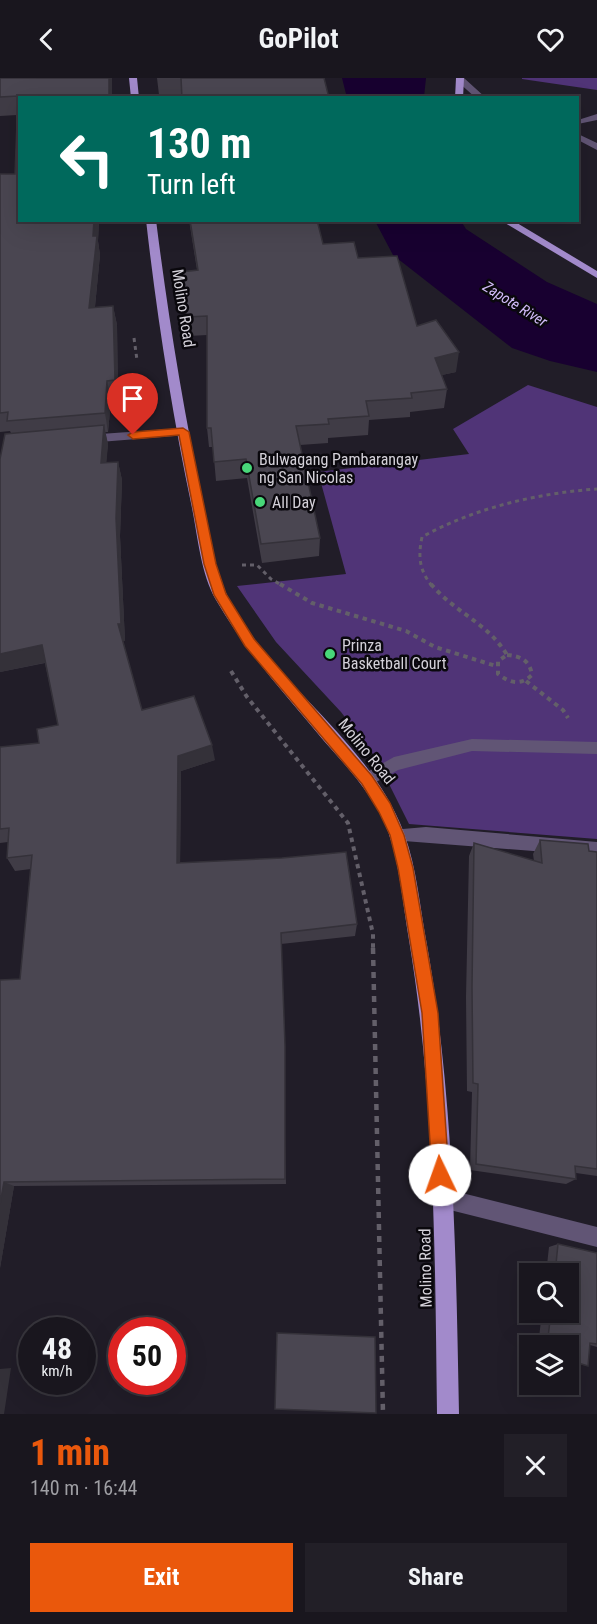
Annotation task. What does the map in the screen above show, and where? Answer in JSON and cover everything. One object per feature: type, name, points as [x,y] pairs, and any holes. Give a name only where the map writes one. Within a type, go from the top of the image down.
[{"type":"main road","points":[[133,78],[135,96]]},
{"type":"main road","points":[[459,96],[461,79]]},
{"type":"main road","name":"Molino Road","points":[[151,222],[163,321],[183,432],[210,564],[220,595],[250,643],[367,780],[385,808],[397,835],[407,878],[430,1013],[445,1219],[448,1414]]},
{"type":"main road","points":[[507,222],[597,275]]},
{"type":"street","points":[[461,79],[480,96]]},
{"type":"street","points":[[579,122],[597,117]]},
{"type":"street","points":[[579,138],[597,147]]},
{"type":"street","points":[[69,440],[183,432]]},
{"type":"street","points":[[367,780],[394,764],[472,745],[597,748]]},
{"type":"street","points":[[397,835],[426,834],[597,849]]},
{"type":"street","points":[[442,1198],[597,1237]]},
{"type":"path","points":[[134,337],[140,369]]},
{"type":"path","points":[[507,655],[484,627],[446,599],[424,578],[417,557],[422,537],[459,518],[487,508],[559,493],[597,489]]},
{"type":"path","points":[[271,579],[312,603],[406,631],[435,647],[496,666]]},
{"type":"path","points":[[507,655],[527,660],[532,675],[526,681],[516,684],[506,681],[498,674],[496,666],[498,661],[507,655]]},
{"type":"path","points":[[229,667],[247,697],[348,822],[373,934],[382,1414]]},
{"type":"path","points":[[526,681],[563,710],[576,748]]},
{"type":"shaded area","points":[[597,78],[597,90],[522,79]]},
{"type":"shaded area","points":[[528,385],[597,407],[597,839],[409,824],[376,758],[341,712],[276,642],[237,586],[346,574],[318,472],[469,454],[453,429]]},
{"type":"water","points":[[342,78],[426,78],[424,96],[346,96]]},
{"type":"water","name":"Zapote River","points":[[376,222],[462,222],[466,229],[547,282],[597,304],[597,372],[550,361],[512,348],[393,255]]},
{"type":"building","points":[[0,78],[109,78],[109,96],[0,97]]},
{"type":"building","points":[[181,78],[324,78],[328,96],[182,96]]},
{"type":"building","points":[[18,96],[18,222],[94,222],[93,236],[97,236],[89,308],[113,306],[115,380],[107,381],[105,413],[7,421],[8,412],[0,413],[0,174],[15,174]]},
{"type":"building","points":[[190,222],[318,222],[323,244],[354,242],[358,258],[397,256],[417,326],[436,320],[459,352],[435,358],[447,389],[411,393],[412,398],[366,401],[369,416],[328,419],[329,424],[296,426],[320,538],[261,544],[246,459],[214,462],[211,428],[207,428],[207,316],[187,317],[181,272],[198,270]]},
{"type":"building","points":[[104,425],[101,463],[118,462],[116,518],[121,624],[118,624],[142,710],[194,696],[212,745],[178,756],[177,863],[282,858],[346,852],[357,924],[281,933],[285,1046],[285,1179],[4,1182],[0,1204],[0,980],[20,979],[32,855],[7,858],[9,828],[0,829],[0,747],[39,743],[37,729],[58,725],[42,645],[0,654],[0,459],[5,434]]},
{"type":"building","points":[[540,840],[588,844],[589,851],[597,852],[597,1169],[575,1166],[576,1179],[476,1164],[478,1084],[473,1083],[472,987],[474,843],[542,863]]},
{"type":"building","points":[[558,1244],[597,1253],[597,1344],[590,1343],[588,1366],[579,1363],[579,1335],[548,1335],[550,1323],[579,1323],[579,1263],[556,1263]]},
{"type":"building","points":[[277,1333],[375,1337],[376,1413],[275,1409]]},
{"type":"place","name":"Bulwagang Pambarangay ng San Nicolas","points":[[247,468]]},
{"type":"place","name":"All Day","points":[[260,502]]},
{"type":"place","name":"Prinza Basketball Court","points":[[330,654]]},
{"type":"route","points":[[133,435],[183,432],[210,564],[220,595],[250,643],[367,780],[385,808],[397,835],[405,868],[430,1013],[440,1175]]}]
